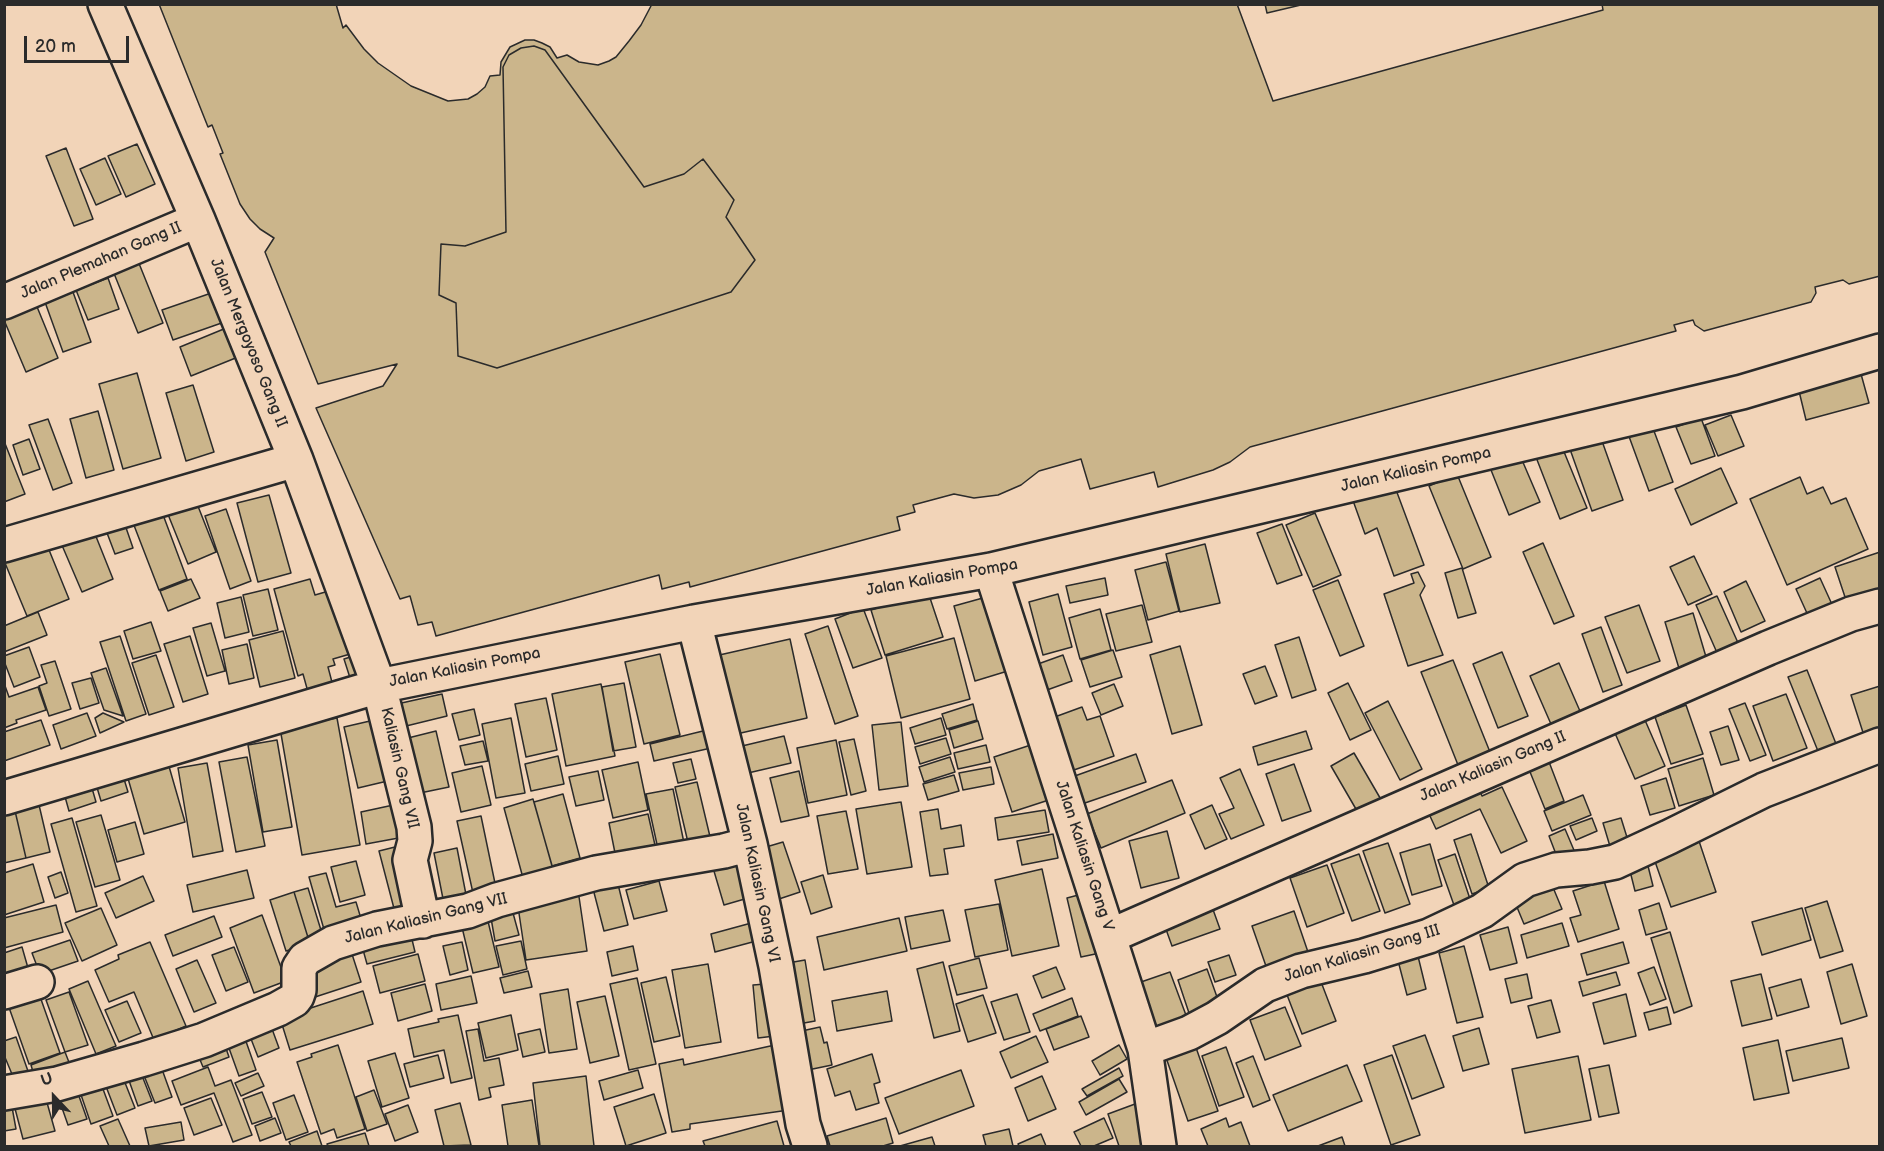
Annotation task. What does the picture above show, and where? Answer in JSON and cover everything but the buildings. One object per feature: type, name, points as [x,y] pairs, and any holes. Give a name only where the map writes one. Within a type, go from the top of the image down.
[{"type":"street","name":"Jalan Mergoyoso Gang II","points":[[105,4],[198,220],[296,460],[379,686]]},
{"type":"street","name":"Jalan Plemahan Gang II","points":[[4,302],[198,220]]},
{"type":"street","name":"Jalan Kaliasin Pompa","points":[[4,798],[379,686],[694,622],[991,570],[1742,392],[1880,351]]},
{"type":"street","points":[[4,545],[296,460]]},
{"type":"street","name":"Jalan Kaliasin Gang V","points":[[991,570],[1145,1049],[1159,1146]]},
{"type":"street","name":"Jalan Kaliasin Gang II","points":[[1110,936],[1757,652],[1851,614],[1880,606]]},
{"type":"street","name":"Jalan Kaliasin Gang VI","points":[[694,622],[750,844],[776,966],[803,1124],[810,1146]]},
{"type":"street","name":"Kaliasin Gang VII","points":[[379,686],[414,827],[415,842],[410,860],[423,921]]},
{"type":"street","name":"Jalan Kaliasin Gang III","points":[[1145,1049],[1189,1033],[1217,1018],[1265,985],[1301,971],[1364,956],[1429,936],[1482,911],[1525,880],[1556,870],[1615,862],[1764,790],[1880,745]]},
{"type":"street","name":"Jalan Kaliasin Gang VII","points":[[4,1093],[57,1084],[204,1040],[278,1009],[294,1000],[299,990],[301,963],[333,943],[377,929],[468,911],[497,900],[597,873],[724,851],[750,844]]},
{"type":"street","points":[[4,992],[37,982]]}]
